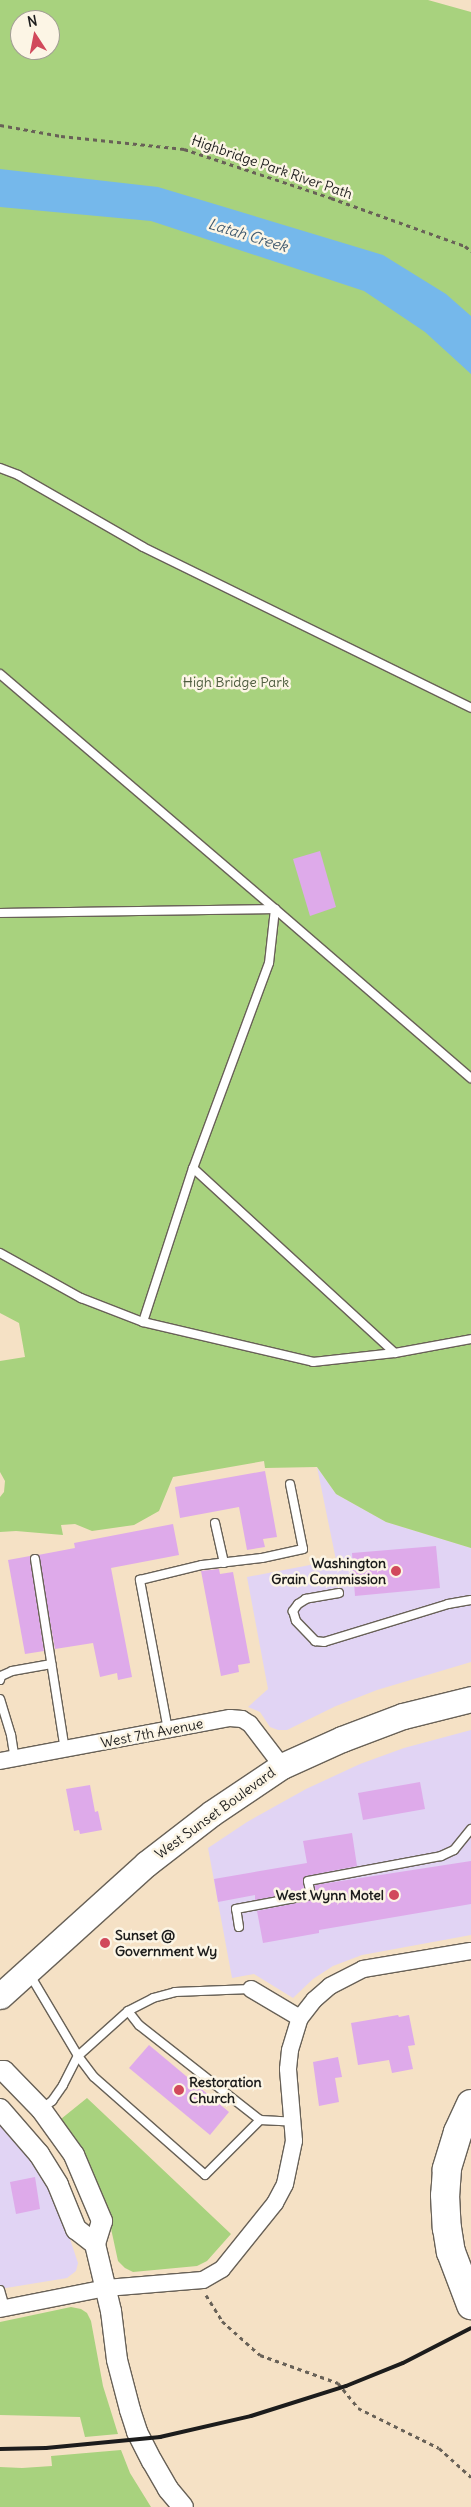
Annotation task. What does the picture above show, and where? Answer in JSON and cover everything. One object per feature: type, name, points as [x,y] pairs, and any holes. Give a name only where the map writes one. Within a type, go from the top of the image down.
[{"type":"highway","points":[[471,2104],[458,2132],[452,2151],[447,2169],[445,2195],[451,2252],[471,2305]]},
{"type":"main road","name":"West Sunset Boulevard","points":[[0,1996],[146,1864],[212,1813],[282,1766],[342,1739],[403,1716],[471,1699]]},
{"type":"street","name":"West 7th Avenue","points":[[8,1760],[230,1718],[242,1719],[250,1724],[282,1766]]},
{"type":"street","points":[[2,2309],[106,2288],[203,2280],[222,2269],[275,2203],[285,2184],[291,2163],[294,2122],[288,2069],[290,2050],[300,2018],[314,2000],[330,1986],[363,1969],[471,1951]]},
{"type":"street","points":[[251,1989],[300,2018]]},
{"type":"street","points":[[0,2071],[4,2071],[41,2109],[74,2155],[102,2221],[95,2244],[106,2288],[117,2360],[137,2432],[168,2488],[183,2507]]},
{"type":"street","points":[[0,2109],[39,2154],[58,2185],[76,2229],[95,2244]]},
{"type":"lane","points":[[0,468],[18,475],[143,547],[471,708]]},
{"type":"lane","points":[[0,674],[471,1078]]},
{"type":"lane","points":[[0,912],[275,908]]},
{"type":"lane","points":[[143,1322],[193,1168],[269,963],[275,908]]},
{"type":"lane","points":[[193,1168],[395,1353]]},
{"type":"lane","points":[[0,1253],[81,1298],[143,1322],[313,1362],[395,1353],[471,1339]]},
{"type":"lane","points":[[168,1730],[140,1580],[303,1549],[290,1484]]},
{"type":"lane","points":[[215,1523],[224,1563]]},
{"type":"lane","points":[[35,1559],[65,1750]]},
{"type":"lane","points":[[339,1593],[306,1599],[298,1604],[293,1611],[296,1621],[315,1641],[324,1642],[448,1604],[471,1600]]},
{"type":"lane","points":[[0,1680],[1,1676],[12,1670],[51,1664]]},
{"type":"lane","points":[[0,1699],[11,1734],[8,1760]]},
{"type":"lane","points":[[239,1927],[236,1909],[311,1895],[308,1881],[441,1856],[454,1850],[471,1830]]},
{"type":"lane","points":[[27,1971],[78,2056],[94,2076],[205,2175],[260,2120]]},
{"type":"lane","points":[[41,2109],[52,2101],[63,2085],[78,2056],[128,2010],[153,1998],[174,1992],[251,1989]]},
{"type":"lane","points":[[128,2010],[139,2025],[260,2120],[294,2122]]},
{"type":"lane","points":[[0,2290],[2,2309]]},
{"type":"path","name":"Highbridge Park River Path","points":[[0,125],[61,136],[184,149],[465,246],[471,251]]},
{"type":"path","points":[[203,2280],[206,2294],[222,2321],[260,2355],[338,2383],[358,2408],[439,2448],[471,2477]]},
{"type":"shaded area","points":[[317,1467],[336,1494],[386,1522],[471,1548],[471,1662],[377,1690],[336,1706],[287,1730],[278,1730],[270,1727],[260,1712],[248,1707],[268,1689],[247,1577],[336,1560]]},
{"type":"shaded area","points":[[471,1730],[471,1935],[362,1955],[333,1966],[313,1979],[293,1998],[254,1974],[232,1978],[208,1848],[247,1822],[306,1789],[360,1764],[404,1748]]},
{"type":"shaded area","points":[[0,2121],[24,2150],[49,2190],[64,2221],[78,2263],[76,2271],[67,2278],[0,2289]]},
{"type":"green space","name":"High Bridge Park","points":[[0,0],[428,0],[471,12],[471,1548],[386,1522],[336,1494],[317,1467],[265,1468],[264,1461],[173,1477],[159,1511],[134,1525],[92,1531],[75,1524],[61,1525],[63,1535],[16,1531],[0,1532],[0,1497],[4,1492],[5,1481],[0,1472],[0,1361],[25,1357],[19,1323],[0,1313]]},
{"type":"green space","points":[[87,2098],[231,2234],[207,2261],[197,2266],[133,2272],[125,2268],[118,2261],[110,2224],[87,2162],[61,2119]]},
{"type":"green space","points":[[71,2307],[81,2309],[87,2313],[91,2321],[103,2386],[118,2434],[85,2437],[80,2417],[0,2415],[0,2322]]},
{"type":"green space","points":[[121,2450],[130,2473],[151,2507],[0,2507],[0,2467],[52,2466],[51,2456]]},
{"type":"water","name":"Latah Creek","points":[[0,169],[158,187],[383,255],[446,294],[471,316],[471,374],[425,332],[364,291],[151,221],[0,207]]},
{"type":"building","points":[[320,851],[336,907],[310,916],[293,859]]},
{"type":"building","points":[[265,1471],[277,1537],[263,1539],[265,1547],[247,1550],[239,1507],[180,1518],[175,1487]]},
{"type":"building","points":[[173,1524],[179,1555],[111,1568],[132,1677],[118,1680],[117,1673],[100,1677],[93,1643],[55,1649],[38,1555],[75,1548],[74,1543]]},
{"type":"building","name":"Washington Grain Commission","points":[[436,1546],[440,1588],[355,1596],[352,1553]]},
{"type":"building","points":[[30,1556],[44,1651],[25,1654],[8,1560]]},
{"type":"building","points":[[219,1569],[220,1574],[233,1572],[250,1663],[238,1665],[239,1672],[221,1676],[201,1571]]},
{"type":"building","points":[[420,1782],[425,1809],[363,1820],[358,1793]]},
{"type":"building","points":[[90,1785],[95,1812],[98,1811],[102,1830],[80,1834],[79,1830],[74,1831],[66,1789]]},
{"type":"building","points":[[352,1833],[357,1866],[306,1876],[303,1880],[304,1891],[255,1900],[255,1895],[218,1902],[214,1879],[307,1863],[303,1841]]},
{"type":"building","name":"West Wynn Motel","points":[[471,1861],[471,1904],[319,1930],[319,1933],[263,1943],[257,1911],[312,1900],[316,1896],[315,1885]]},
{"type":"building","points":[[398,2015],[399,2017],[409,2015],[415,2045],[408,2046],[413,2069],[392,2073],[389,2060],[358,2065],[351,2023]]},
{"type":"building","name":"Restoration Church","points":[[149,2045],[229,2112],[210,2135],[129,2068]]},
{"type":"building","points":[[338,2057],[342,2077],[335,2078],[339,2102],[319,2106],[313,2062]]},
{"type":"building","points":[[35,2177],[40,2209],[16,2214],[10,2182]]},
{"type":"railway","points":[[0,2449],[46,2448],[160,2437],[251,2416],[346,2386],[403,2363],[471,2328]]},
{"type":"place","name":"Washington Grain Commission","points":[[396,1571]]},
{"type":"place","name":"West Wynn Motel","points":[[394,1895]]},
{"type":"place","name":"Sunset @ Government Wy","points":[[105,1943]]},
{"type":"place","name":"Restoration Church","points":[[179,2090]]}]
